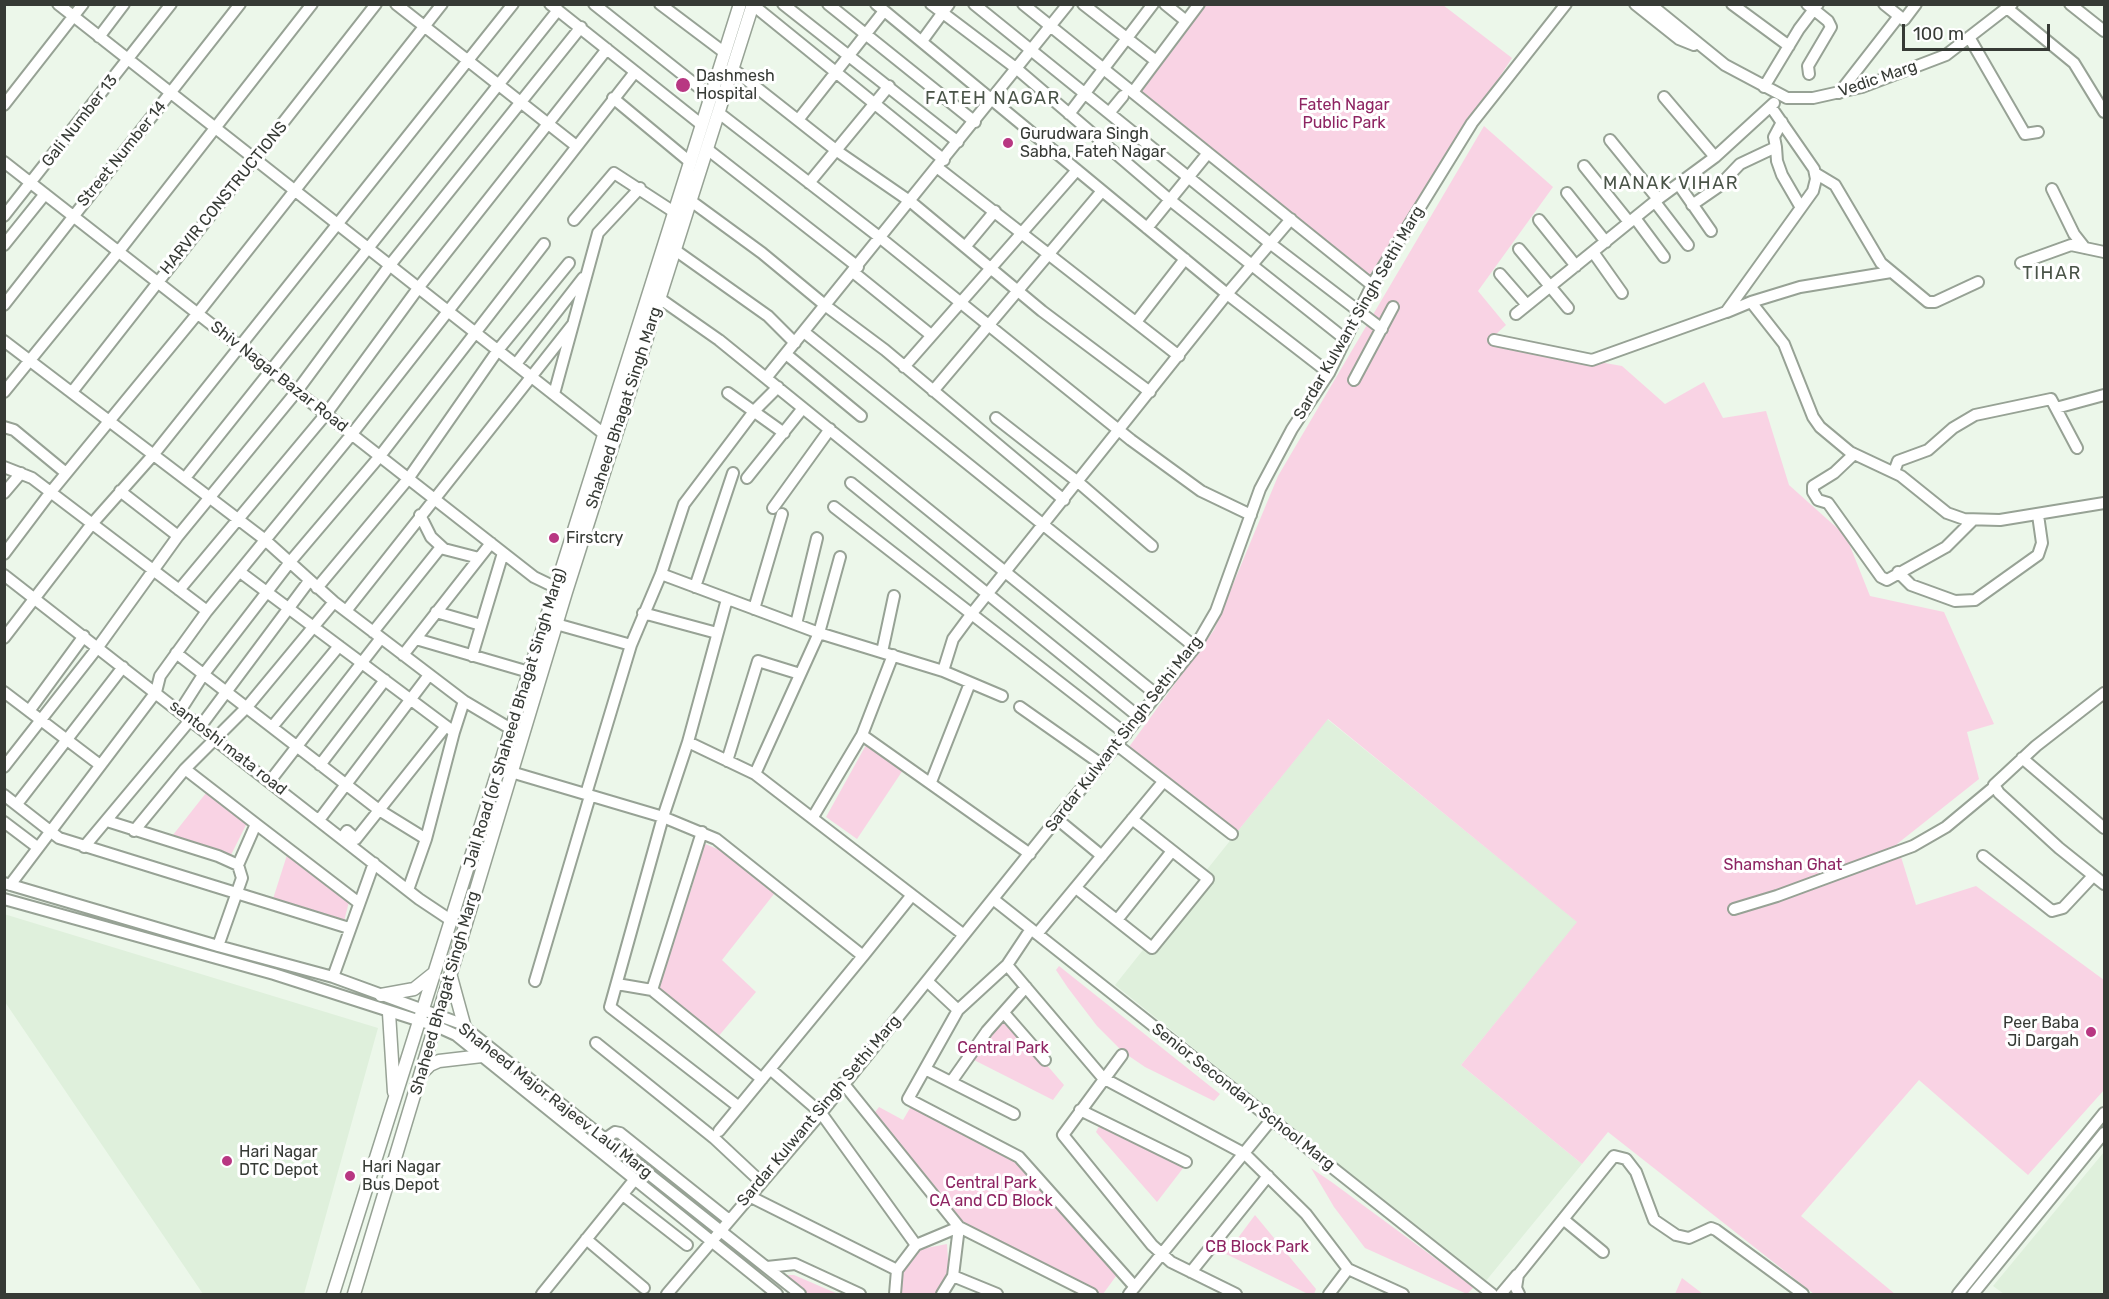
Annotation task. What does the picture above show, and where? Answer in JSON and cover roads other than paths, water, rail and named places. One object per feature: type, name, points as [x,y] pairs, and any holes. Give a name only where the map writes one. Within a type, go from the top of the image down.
[{"type":"main road","name":"Shaheed Bhagat Singh Marg","points":[[354,1294],[556,624],[560,590],[675,250],[753,5]]},
{"type":"main road","name":"Jail Road (or Shaheed Bhagat Singh Marg)","points":[[333,1294],[529,672],[560,590],[604,434],[738,6]]},
{"type":"main road","points":[[381,995],[414,989],[436,972]]},
{"type":"main road","points":[[451,976],[465,1028]]},
{"type":"main road","points":[[389,1013],[395,1096]]},
{"type":"main road","points":[[420,1075],[430,1065],[440,1061],[482,1056]]},
{"type":"street","points":[[58,4],[604,434]]},
{"type":"street","points":[[4,105],[83,4]]},
{"type":"street","points":[[99,37],[124,4]]},
{"type":"street","name":"Gali Number 13","points":[[4,216],[171,4]]},
{"type":"street","name":"Street Number 14","points":[[4,305],[240,4]]},
{"type":"street","points":[[4,392],[119,251],[312,4]]},
{"type":"street","name":"HARVIR CONSTRUCTIONS","points":[[72,392],[376,4]]},
{"type":"street","points":[[396,4],[575,145]]},
{"type":"street","points":[[4,554],[50,493],[198,313],[442,4]]},
{"type":"street","points":[[4,638],[91,525],[154,454],[513,4]]},
{"type":"street","points":[[594,4],[711,97]]},
{"type":"street","points":[[660,4],[725,53]]},
{"type":"street","points":[[783,4],[958,142]]},
{"type":"street","points":[[828,4],[975,122]]},
{"type":"street","points":[[931,4],[946,9],[1170,200],[1345,339]]},
{"type":"street","points":[[974,4],[1271,244],[1382,329]]},
{"type":"street","points":[[1023,4],[1104,69],[1128,94],[1208,153],[1372,285]]},
{"type":"street","points":[[766,378],[855,270],[878,236],[910,202],[1068,4]]},
{"type":"street","points":[[1083,4],[1156,61]]},
{"type":"street","points":[[1069,114],[1153,4]]},
{"type":"street","points":[[1165,4],[1186,21]]},
{"type":"street","name":"Sardar Kulwant Singh Sethi Marg","points":[[667,1294],[821,1113],[1195,647],[1216,611],[1260,489],[1292,429],[1329,373],[1372,285],[1472,123],[1566,4]]},
{"type":"street","name":"Vedic Marg","points":[[1635,4],[1679,39],[1705,49]]},
{"type":"street","name":"Vedic Marg","points":[[1650,4],[1725,65],[1780,96],[1813,98],[1862,87],[1946,55],[2009,6]]},
{"type":"street","points":[[1662,15],[1670,4]]},
{"type":"street","points":[[1732,4],[1789,46]]},
{"type":"street","points":[[1884,4],[1904,20],[1916,4]]},
{"type":"street","points":[[2070,4],[2104,31]]},
{"type":"street","points":[[753,5],[875,104],[995,211],[1179,356]]},
{"type":"street","points":[[1109,113],[1156,61],[1196,6]]},
{"type":"street","points":[[1764,87],[1813,6],[1831,27],[1808,66],[1809,74]]},
{"type":"street","points":[[2009,6],[2074,63],[2104,112]]},
{"type":"street","points":[[185,478],[498,84],[554,7],[702,125]]},
{"type":"street","points":[[798,120],[849,56],[880,8],[1227,294],[1329,373]]},
{"type":"street","points":[[922,41],[946,9]]},
{"type":"street","points":[[1839,93],[1899,16]]},
{"type":"street","points":[[4,767],[98,647],[178,536],[297,391],[390,265],[581,27]]},
{"type":"street","points":[[1969,37],[2025,134],[2038,132]]},
{"type":"street","points":[[179,590],[326,414],[419,287],[607,49]]},
{"type":"street","points":[[733,69],[837,151],[910,202],[989,268],[1150,392]]},
{"type":"street","points":[[7,884],[156,692],[160,676],[207,611],[352,434],[634,72]]},
{"type":"street","points":[[809,183],[889,86]]},
{"type":"street","points":[[1516,314],[1656,200],[1715,157],[1771,107],[1780,96]]},
{"type":"street","points":[[1664,97],[1715,157]]},
{"type":"street","points":[[613,98],[690,162]]},
{"type":"street","points":[[1771,107],[1815,173],[1835,185],[1875,256],[1891,272],[1930,302],[1978,282]]},
{"type":"street","points":[[719,113],[878,236],[1119,430],[1201,491],[1251,514]]},
{"type":"street","points":[[1782,122],[1774,137],[1777,161],[1782,175],[1800,206]]},
{"type":"street","points":[[1610,140],[1688,245]]},
{"type":"street","points":[[1692,205],[1718,187],[1740,164],[1776,147]]},
{"type":"street","points":[[707,149],[931,335]]},
{"type":"street","points":[[1147,228],[1208,153]]},
{"type":"street","name":"Shiv Nagar Bazar Road","points":[[4,162],[534,577],[560,590]]},
{"type":"street","points":[[1584,166],[1664,257]]},
{"type":"street","points":[[904,367],[989,268],[1024,234],[1047,202],[1077,170]]},
{"type":"street","points":[[574,220],[614,173],[674,212]]},
{"type":"street","points":[[1726,312],[1813,191],[1815,173]]},
{"type":"street","points":[[1679,185],[1711,231]]},
{"type":"street","points":[[554,394],[598,233],[640,188]]},
{"type":"street","points":[[2052,189],[2074,234],[2085,248]]},
{"type":"street","points":[[933,391],[1102,191]]},
{"type":"street","points":[[1567,193],[1606,242]]},
{"type":"street","points":[[4,245],[45,194]]},
{"type":"street","points":[[691,201],[762,253],[1064,500]]},
{"type":"street","points":[[965,247],[995,211]]},
{"type":"street","points":[[943,671],[953,639],[973,612],[1227,294],[1291,219]]},
{"type":"street","points":[[1539,220],[1576,266]]},
{"type":"street","points":[[180,711],[203,675],[290,561],[380,456],[544,244]]},
{"type":"street","points":[[2021,263],[2064,246],[2104,252]]},
{"type":"street","points":[[1519,249],[1568,308]]},
{"type":"street","points":[[675,250],[768,316],[795,342]]},
{"type":"street","points":[[1593,252],[1622,293]]},
{"type":"street","points":[[1137,322],[1185,259]]},
{"type":"street","points":[[200,727],[229,692],[289,610],[408,479],[498,350],[569,263]]},
{"type":"street","points":[[1494,340],[1592,360],[1751,302],[1800,287],[1891,272]]},
{"type":"street","points":[[516,364],[587,273]]},
{"type":"street","points":[[1500,274],[1527,305]]},
{"type":"street","points":[[659,298],[719,340],[778,387],[1157,695]]},
{"type":"street","points":[[1751,302],[1784,344],[1816,422],[1854,454],[1894,472],[1947,513],[1964,519],[2000,520],[2104,503]]},
{"type":"street","points":[[1354,380],[1393,307]]},
{"type":"street","points":[[346,611],[420,515],[533,378],[573,324]]},
{"type":"street","points":[[804,332],[1195,647]]},
{"type":"street","points":[[4,341],[264,539],[313,585],[429,675],[464,701],[511,729]]},
{"type":"street","points":[[786,354],[861,416]]},
{"type":"street","points":[[536,981],[631,645],[660,574],[684,504],[755,410],[778,387]]},
{"type":"street","points":[[728,393],[755,410],[783,433]]},
{"type":"street","points":[[2056,408],[2104,395]]},
{"type":"street","points":[[1894,472],[1898,461],[1928,450],[1953,428],[1975,415],[2051,399],[2078,448]]},
{"type":"street","points":[[747,478],[803,408]]},
{"type":"street","points":[[996,418],[1078,482],[1152,546]]},
{"type":"street","points":[[4,427],[14,430],[66,473]]},
{"type":"street","points":[[754,609],[777,511],[830,429]]},
{"type":"street","points":[[1854,454],[1834,473],[1813,486],[1813,492],[1818,500],[1828,503],[1881,577],[1887,580],[1946,547],[1974,520]]},
{"type":"street","points":[[4,467],[33,478],[91,525],[207,611]]},
{"type":"street","points":[[695,586],[733,472]]},
{"type":"street","points":[[4,494],[21,473]]},
{"type":"street","points":[[851,483],[1139,717]]},
{"type":"street","points":[[120,491],[178,536]]},
{"type":"street","points":[[834,507],[973,612],[1126,734]]},
{"type":"street","points":[[420,515],[431,537],[441,547],[458,555],[479,558]]},
{"type":"street","points":[[1898,572],[1911,585],[1955,601],[1975,600],[2038,555],[2042,543],[2038,515]]},
{"type":"street","points":[[796,624],[817,538]]},
{"type":"street","points":[[403,655],[490,543]]},
{"type":"street","points":[[270,782],[362,663],[377,635],[441,547]]},
{"type":"street","points":[[472,656],[503,553]]},
{"type":"street","points":[[755,774],[819,633],[840,557]]},
{"type":"street","points":[[240,572],[450,729]]},
{"type":"street","points":[[660,574],[819,633],[943,671],[1002,696]]},
{"type":"street","name":"santoshi mata road","points":[[4,575],[408,890],[452,921]]},
{"type":"street","points":[[813,817],[862,735],[887,654],[894,596]]},
{"type":"street","points":[[727,599],[688,742],[663,817],[610,1007],[739,1107]]},
{"type":"street","points":[[134,831],[185,769],[247,706],[334,602]]},
{"type":"street","points":[[436,612],[481,625]]},
{"type":"street","points":[[644,613],[717,633]]},
{"type":"street","points":[[556,624],[631,645]]},
{"type":"street","points":[[28,711],[84,636]]},
{"type":"street","points":[[416,639],[529,672]]},
{"type":"street","points":[[272,727],[339,646]]},
{"type":"street","points":[[176,653],[379,810],[426,839]]},
{"type":"street","points":[[728,761],[758,661],[800,674]]},
{"type":"street","points":[[17,804],[123,667]]},
{"type":"street","points":[[319,820],[429,675]]},
{"type":"street","points":[[320,765],[385,680]]},
{"type":"street","points":[[931,782],[970,683]]},
{"type":"street","points":[[4,692],[100,765]]},
{"type":"street","points":[[1734,909],[1777,896],[1913,846],[1946,827],[2022,758],[2104,693]]},
{"type":"street","points":[[408,890],[426,839],[450,729],[464,701]]},
{"type":"street","points":[[1020,707],[1101,764]]},
{"type":"street","points":[[84,847],[191,719]]},
{"type":"street","points":[[342,838],[347,831],[356,839],[450,729]]},
{"type":"street","points":[[862,735],[1030,854]]},
{"type":"street","points":[[688,742],[755,774],[964,935]]},
{"type":"street","points":[[1117,745],[1232,834]]},
{"type":"street","points":[[2022,758],[2104,828]]},
{"type":"street","points":[[185,769],[359,903]]},
{"type":"street","points":[[511,772],[663,817],[716,839],[863,956]]},
{"type":"street","points":[[1163,782],[1076,888],[1034,932],[1007,965],[958,1010],[908,1099],[1019,1157],[1132,1291],[1271,1119]]},
{"type":"street","points":[[1994,785],[2059,848],[2104,885]]},
{"type":"street","points":[[4,795],[59,838],[350,928]]},
{"type":"street","points":[[1058,819],[1102,856]]},
{"type":"street","points":[[1076,888],[1152,948],[1208,879],[1132,819]]},
{"type":"street","points":[[4,822],[37,847]]},
{"type":"street","points":[[107,822],[218,856],[238,865]]},
{"type":"street","points":[[218,946],[242,878],[238,865],[256,824]]},
{"type":"street","points":[[652,990],[702,832]]},
{"type":"street","points":[[1117,920],[1172,851]]},
{"type":"street","points":[[1983,856],[2052,910],[2058,911],[2063,908],[2093,876]]},
{"type":"street","points":[[333,977],[374,863]]},
{"type":"street","name":"Shaheed Major Rajeev Laul Marg","points":[[7,884],[333,977],[408,1003],[422,1016]]},
{"type":"street","points":[[719,1131],[912,895]]},
{"type":"street","name":"Shaheed Major Rajeev Laul Marg","points":[[4,898],[274,974],[389,1013],[422,1016],[465,1028],[719,1232],[800,1294]]},
{"type":"street","name":"Senior Secondary School Marg","points":[[993,899],[1492,1294]]},
{"type":"street","points":[[1007,965],[1103,1078],[1245,1154],[1306,1214],[1348,1269],[1403,1294]]},
{"type":"street","points":[[927,981],[958,1010]]},
{"type":"street","points":[[617,984],[652,990],[762,1079]]},
{"type":"street","points":[[951,1082],[987,1031],[1026,987]]},
{"type":"street","points":[[1004,1013],[1045,1060]]},
{"type":"street","name":"Shaheed Major Rajeev Laul Marg","points":[[437,1021],[777,1294]]},
{"type":"street","points":[[596,1043],[714,1138],[761,1182]]},
{"type":"street","points":[[1122,1055],[1063,1135],[1137,1228],[1162,1254],[1191,1272],[1236,1294]]},
{"type":"street","points":[[770,1069],[821,1113],[916,1245]]},
{"type":"street","points":[[925,1069],[1014,1114]]},
{"type":"street","points":[[843,1083],[959,1227],[1092,1294]]},
{"type":"street","points":[[1080,1110],[1186,1162]]},
{"type":"street","points":[[1958,1294],[2104,1113]]},
{"type":"street","points":[[604,1139],[615,1132],[620,1133],[729,1220]]},
{"type":"street","points":[[1973,1294],[2104,1133]]},
{"type":"street","points":[[377,1150],[397,1154]]},
{"type":"street","points":[[1501,1294],[1614,1156],[1626,1159],[1636,1172],[1654,1220],[1676,1235],[1689,1238],[1711,1228],[1716,1230],[1803,1294]]},
{"type":"street","points":[[1191,1272],[1268,1176]]},
{"type":"street","points":[[547,1292],[635,1179]]},
{"type":"street","points":[[623,1194],[687,1245]]},
{"type":"street","points":[[749,1196],[897,1270]]},
{"type":"street","points":[[1563,1219],[1603,1252]]},
{"type":"street","points":[[895,1294],[897,1270],[916,1245],[959,1227]]},
{"type":"street","points":[[942,1294],[953,1276],[959,1227]]},
{"type":"street","points":[[586,1239],[644,1288]]},
{"type":"street","points":[[767,1267],[795,1264],[860,1294]]},
{"type":"street","points":[[1329,1294],[1348,1269]]},
{"type":"street","points":[[1518,1275],[1516,1288],[1519,1294]]},
{"type":"street","points":[[953,1276],[997,1294]]},
{"type":"place","name":"Dashmesh Hospital","points":[[683,85]]},
{"type":"place","name":"Gurudwara Singh Sabha, Fateh Nagar","points":[[1008,143]]},
{"type":"place","name":"Firstcry","points":[[554,538]]},
{"type":"place","name":"Peer Baba Ji Dargah","points":[[2091,1032]]},
{"type":"place","name":"Hari Nagar DTC Depot","points":[[227,1161]]},
{"type":"place","name":"Hari Nagar Bus Depot","points":[[350,1176]]},
{"type":"district","name":"FATEH NAGAR","points":[[993,99]]},
{"type":"district","name":"MANAK VIHAR","points":[[1671,184]]},
{"type":"district","name":"TIHAR","points":[[2052,274]]},
{"type":"park label","name":"Fateh Nagar Public Park","points":[[1344,114]]},
{"type":"park label","name":"Shamshan Ghat","points":[[1783,865]]},
{"type":"park label","name":"Central Park","points":[[1003,1048]]},
{"type":"park label","name":"Central Park CA and CD Block","points":[[991,1192]]},
{"type":"park label","name":"CB Block Park","points":[[1257,1247]]}]
